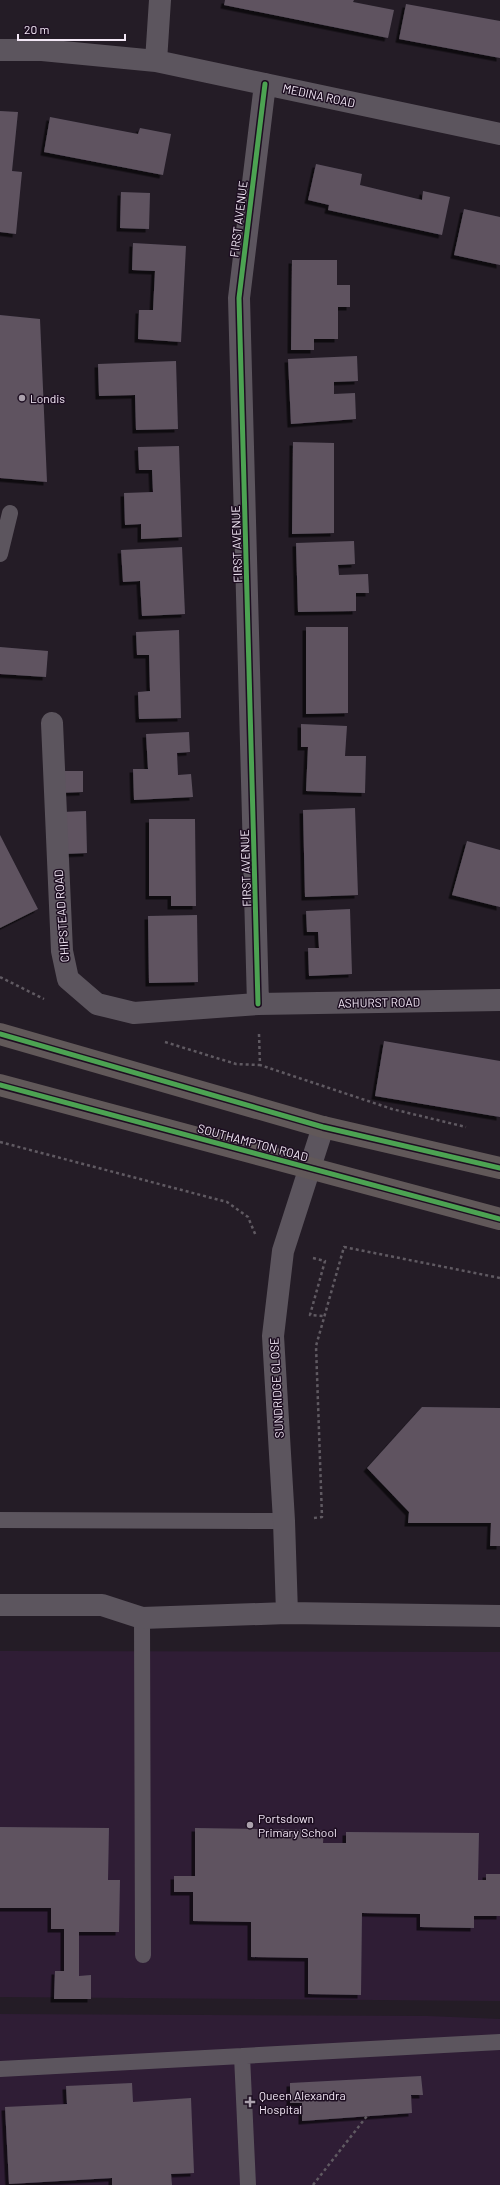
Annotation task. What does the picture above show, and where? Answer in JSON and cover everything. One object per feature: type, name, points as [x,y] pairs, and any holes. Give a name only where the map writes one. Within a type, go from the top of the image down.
[{"type":"main road","points":[[0,1034],[323,1127],[500,1168]]},
{"type":"main road","name":"SOUTHAMPTON ROAD","points":[[0,1084],[500,1219]]},
{"type":"street","points":[[156,62],[160,0]]},
{"type":"street","name":"MEDINA ROAD","points":[[0,39],[42,50]]},
{"type":"street","name":"MEDINA ROAD","points":[[0,50],[42,50],[156,62],[500,134]]},
{"type":"street","name":"FIRST AVENUE","points":[[258,1004],[239,298],[265,84]]},
{"type":"street","name":"CHIPSTEAD ROAD","points":[[52,723],[60,933],[68,979],[97,1004],[134,1013],[258,1004]]},
{"type":"street","name":"ASHURST ROAD","points":[[258,1004],[500,1000]]},
{"type":"street","name":"SOUTHAMPTON ROAD","points":[[308,1167],[323,1127]]},
{"type":"street","name":"SUNDRIDGE CLOSE","points":[[287,1612],[284,1521],[273,1336],[283,1251],[308,1167]]},
{"type":"street","points":[[0,1605],[102,1605],[142,1618],[287,1612],[500,1616]]},
{"type":"lane","points":[[0,554],[10,513]]},
{"type":"lane","points":[[0,1520],[284,1521]]},
{"type":"lane","points":[[142,1618],[143,1955]]},
{"type":"lane","points":[[0,2069],[500,2042]]},
{"type":"lane","points":[[242,2056],[248,2185]]},
{"type":"path","points":[[258,1004],[260,1065],[392,1110],[469,1128]]},
{"type":"path","points":[[0,1142],[227,1202],[248,1217],[260,1246],[325,1261],[310,1315],[324,1316]]},
{"type":"path","points":[[284,1521],[322,1517],[316,1346],[344,1247],[500,1278]]},
{"type":"path","points":[[313,2185],[367,2116]]},
{"type":"shaded area","name":"Portsdown Primary School","points":[[0,1651],[500,1652],[500,2001],[0,1997]]},
{"type":"shaded area","name":"Queen Alexandra Hospital","points":[[0,2014],[428,2016],[500,2019],[500,2185],[0,2185]]},
{"type":"building","points":[[225,0],[354,0],[353,2],[394,10],[388,38],[224,5]]},
{"type":"building","points":[[406,4],[500,21],[500,58],[399,39]]},
{"type":"building","points":[[0,111],[18,112],[12,171],[22,172],[16,234],[0,232]]},
{"type":"building","points":[[50,117],[138,134],[140,128],[171,134],[163,175],[44,152]]},
{"type":"building","points":[[316,164],[362,174],[360,185],[422,200],[423,191],[450,197],[442,235],[328,210],[329,205],[308,200]]},
{"type":"building","points":[[121,192],[150,193],[149,229],[120,228]]},
{"type":"building","points":[[464,209],[500,217],[500,265],[454,255]]},
{"type":"building","points":[[133,243],[186,246],[181,342],[138,339],[139,310],[153,310],[155,271],[132,270]]},
{"type":"building","points":[[292,260],[337,260],[337,285],[350,285],[350,307],[338,307],[338,339],[314,339],[314,350],[291,350]]},
{"type":"building","name":"Londis","points":[[0,315],[40,319],[47,482],[0,478]]},
{"type":"building","points":[[357,356],[358,381],[334,382],[334,394],[355,393],[356,419],[291,424],[288,359]]},
{"type":"building","points":[[176,361],[178,429],[136,430],[135,395],[99,396],[98,364]]},
{"type":"building","points":[[293,442],[334,443],[334,533],[292,534]]},
{"type":"building","points":[[179,446],[182,537],[141,539],[141,524],[125,525],[124,493],[153,492],[152,470],[139,470],[138,447]]},
{"type":"building","points":[[354,541],[355,564],[338,565],[339,575],[368,574],[369,593],[356,593],[356,611],[298,612],[296,543]]},
{"type":"building","points":[[182,547],[185,614],[142,616],[140,581],[123,582],[121,550]]},
{"type":"building","points":[[306,627],[348,627],[348,713],[306,714]]},
{"type":"building","points":[[179,630],[181,718],[139,719],[138,692],[150,691],[149,655],[137,655],[136,632]]},
{"type":"building","points":[[0,647],[48,651],[46,677],[0,674]]},
{"type":"building","points":[[301,724],[347,726],[345,756],[366,756],[365,793],[306,791],[308,747],[301,747]]},
{"type":"building","points":[[189,732],[190,752],[177,753],[178,775],[191,774],[193,797],[134,800],[133,769],[148,769],[146,734]]},
{"type":"building","points":[[57,771],[83,771],[83,792],[57,793]]},
{"type":"building","points":[[355,808],[358,895],[305,897],[303,810]]},
{"type":"building","points":[[86,811],[87,853],[64,854],[62,812]]},
{"type":"building","points":[[149,819],[195,819],[196,906],[171,906],[171,896],[149,896]]},
{"type":"building","points":[[0,835],[38,909],[0,928]]},
{"type":"building","points":[[467,841],[500,850],[500,907],[452,895]]},
{"type":"building","points":[[350,909],[352,974],[309,976],[308,948],[319,948],[318,932],[307,932],[306,911]]},
{"type":"building","points":[[197,915],[198,982],[149,983],[148,916]]},
{"type":"building","points":[[384,1041],[500,1061],[500,1117],[375,1096]]},
{"type":"building","points":[[422,1407],[500,1408],[500,1546],[490,1546],[491,1523],[408,1523],[409,1512],[367,1468]]},
{"type":"building","points":[[0,1827],[109,1828],[108,1880],[120,1880],[119,1932],[79,1932],[79,1976],[91,1975],[91,1999],[54,1999],[55,1971],[64,1971],[64,1929],[51,1929],[51,1908],[0,1908]]},
{"type":"building","points":[[195,1828],[324,1830],[323,1843],[346,1843],[346,1832],[479,1833],[478,1880],[486,1880],[486,1874],[500,1874],[500,1916],[474,1916],[474,1928],[420,1927],[420,1914],[362,1913],[361,1995],[308,1994],[308,1958],[251,1957],[251,1922],[193,1921],[193,1892],[174,1892],[174,1876],[195,1876]]},
{"type":"building","points":[[421,2076],[423,2095],[411,2095],[412,2113],[302,2121],[302,2103],[290,2103],[290,2083]]},
{"type":"building","points":[[132,2083],[133,2102],[191,2098],[194,2173],[171,2174],[172,2185],[112,2185],[112,2178],[9,2184],[5,2107],[67,2104],[66,2086]]},
{"type":"cycle path","points":[[258,1004],[239,298],[265,84]]},
{"type":"cycle path","points":[[0,1034],[323,1127],[500,1168]]},
{"type":"cycle path","points":[[0,1085],[500,1219]]},
{"type":"place","name":"Londis","points":[[22,398]]},
{"type":"place","name":"Portsdown Primary School","points":[[250,1825]]},
{"type":"place","name":"Queen Alexandra Hospital","points":[[250,2102]]}]
